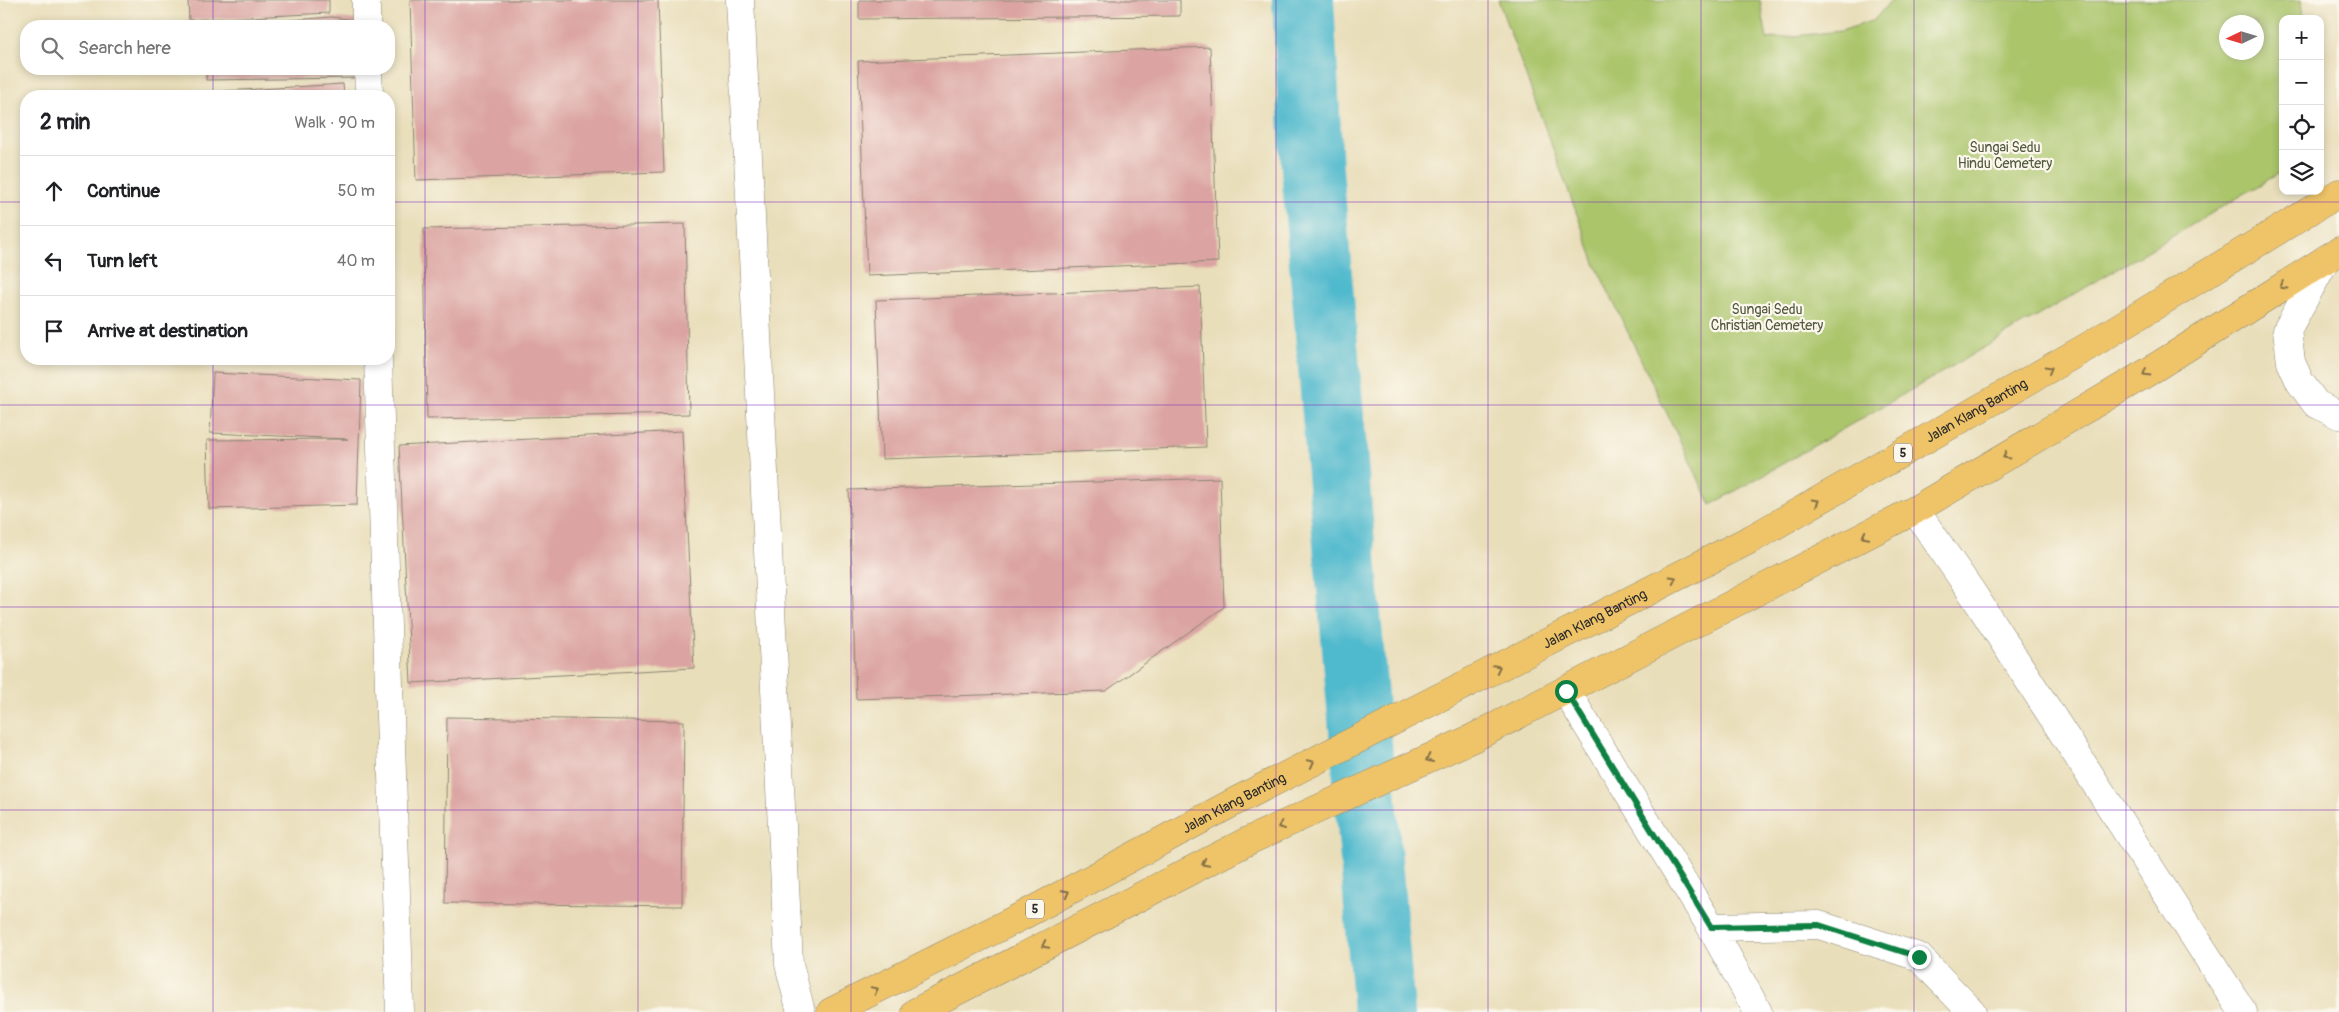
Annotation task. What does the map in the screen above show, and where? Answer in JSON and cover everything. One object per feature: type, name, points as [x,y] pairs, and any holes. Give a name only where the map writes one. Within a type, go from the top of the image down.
[{"type":"highway","name":"Jalan Klang Banting","points":[[831,1012],[1022,916],[1236,801],[1753,538],[2087,347],[2339,193]]},
{"type":"highway","points":[[916,1012],[1248,840],[1473,738],[1915,510],[2148,372],[2332,255]]},
{"type":"street","points":[[366,0],[366,20]]},
{"type":"street","points":[[740,0],[789,954],[801,1012]]},
{"type":"street","points":[[368,75],[369,90]]},
{"type":"street","points":[[2332,255],[2287,330],[2291,362],[2300,382],[2316,404],[2339,415]]},
{"type":"street","points":[[378,365],[400,1012]]},
{"type":"street","points":[[1915,510],[1973,594],[2243,1012]]},
{"type":"street","points":[[1566,691],[1711,927],[1758,1012]]},
{"type":"street","points":[[1711,927],[1819,925],[1910,954],[1919,957],[1972,1012]]},
{"type":"green space","points":[[1498,0],[1760,0],[1767,39],[1841,31],[1874,20],[1891,0],[2301,0],[2303,15],[2279,15],[2279,173],[1951,367],[1711,505],[1596,266]]},
{"type":"building","points":[[188,0],[329,0],[329,13],[189,20]]},
{"type":"building","points":[[410,0],[658,0],[664,172],[416,180]]},
{"type":"building","points":[[859,0],[1180,0],[1180,16],[859,19]]},
{"type":"building","points":[[331,17],[356,20],[292,20]]},
{"type":"building","points":[[1210,47],[1218,262],[867,276],[858,61]]},
{"type":"building","points":[[206,75],[354,75],[354,78],[206,80]]},
{"type":"building","points":[[343,84],[344,90],[242,90]]},
{"type":"building","points":[[685,224],[689,414],[427,419],[424,229]]},
{"type":"building","points":[[1200,287],[1206,447],[882,459],[876,300]]},
{"type":"building","points":[[213,373],[361,380],[357,505],[209,509],[207,440],[348,439],[210,433]]},
{"type":"building","points":[[682,431],[694,668],[411,683],[399,446]]},
{"type":"building","points":[[1220,478],[1224,607],[1106,691],[856,699],[849,490]]},
{"type":"building","points":[[447,717],[684,721],[682,906],[445,903]]},
{"type":"waterway","points":[[1303,0],[1312,169],[1384,1012]]},
{"type":"route","points":[[1566,691],[1711,927],[1819,925],[1919,957]]},
{"type":"park label","name":"Sungai Sedu Hindu Cemetery","points":[[2005,156]]},
{"type":"park label","name":"Sungai Sedu Christian Cemetery","points":[[1767,318]]}]
